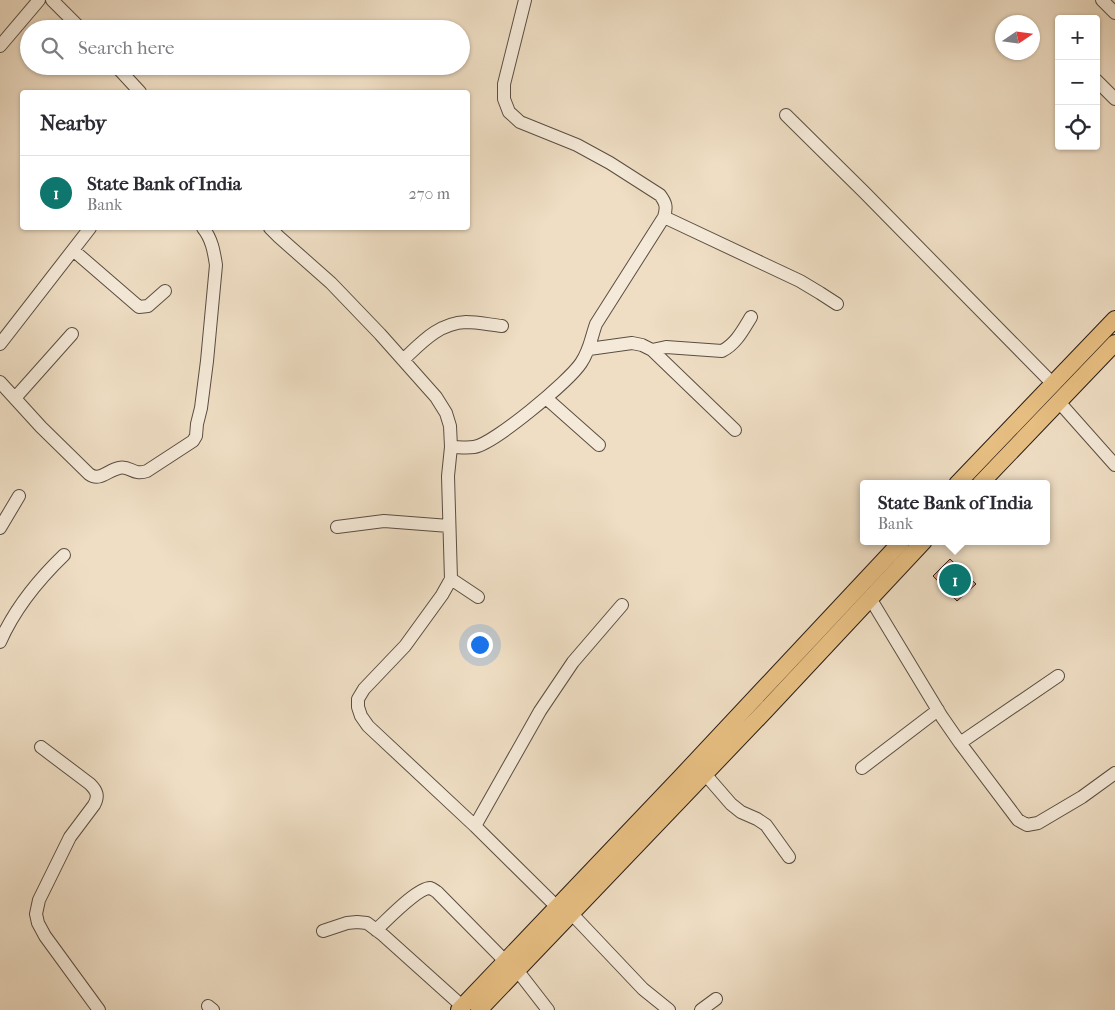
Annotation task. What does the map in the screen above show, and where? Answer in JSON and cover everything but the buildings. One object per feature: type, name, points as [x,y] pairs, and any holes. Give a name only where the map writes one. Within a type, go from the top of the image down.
[{"type":"main road","points":[[961,480],[1115,319]]},
{"type":"main road","points":[[984,480],[1115,343]]},
{"type":"main road","points":[[460,1008],[511,966],[564,910],[679,779],[898,545]]},
{"type":"main road","points":[[564,910],[705,774],[920,545]]},
{"type":"main road","points":[[479,1010],[511,966]]},
{"type":"street","points":[[22,20],[39,0]]},
{"type":"street","points":[[451,446],[475,447],[489,441],[546,398],[574,373],[589,350],[596,324],[664,216],[666,208],[665,201],[660,195],[610,162],[577,145],[520,122],[509,112],[504,99],[504,84],[526,0]]},
{"type":"street","points":[[1102,0],[1115,13]]},
{"type":"street","points":[[54,1],[72,20]]},
{"type":"street","points":[[0,46],[20,22]]},
{"type":"street","points":[[124,75],[138,90]]},
{"type":"street","points":[[1100,84],[1115,99]]},
{"type":"street","points":[[786,115],[1053,384]]},
{"type":"street","points":[[664,216],[800,282],[836,304]]},
{"type":"street","points":[[0,344],[88,230]]},
{"type":"street","points":[[0,382],[41,427],[93,477],[104,475],[123,467],[134,472],[141,473],[147,471],[193,441],[196,436],[204,384],[216,265],[211,240],[205,230]]},
{"type":"street","points":[[272,230],[331,283],[380,334],[436,397],[446,413],[450,426],[451,446],[448,476],[451,579],[442,595],[405,646],[364,689],[358,699],[361,716],[368,726],[564,910],[643,989],[669,1010]]},
{"type":"street","points":[[73,250],[140,307],[148,306],[165,291]]},
{"type":"street","points":[[652,350],[666,347],[722,351],[735,342],[751,317]]},
{"type":"street","points":[[403,360],[430,335],[454,323],[468,322],[502,326]]},
{"type":"street","points":[[15,398],[72,334]]},
{"type":"street","points":[[589,350],[632,343],[652,350],[735,430]]},
{"type":"street","points":[[546,398],[599,444]]},
{"type":"street","points":[[1059,402],[1115,464]]},
{"type":"street","points":[[0,528],[19,496]]},
{"type":"street","points":[[337,527],[384,521],[449,526]]},
{"type":"street","points":[[0,642],[26,596],[44,574],[64,555]]},
{"type":"street","points":[[451,579],[478,596]]},
{"type":"street","points":[[870,598],[938,710],[960,743],[1018,820],[1027,825],[1038,822],[1082,797],[1115,773]]},
{"type":"street","points":[[475,826],[540,711],[574,662],[622,604]]},
{"type":"street","points":[[960,743],[1058,676]]},
{"type":"street","points":[[862,768],[938,710]]},
{"type":"street","points":[[41,747],[90,784],[97,795],[94,805],[70,836],[39,900],[36,914],[45,936],[99,1010]]},
{"type":"street","points":[[705,774],[731,804],[741,812],[766,825],[789,857]]},
{"type":"street","points":[[376,930],[422,890],[433,889],[511,966],[548,1010]]},
{"type":"street","points":[[323,931],[347,923],[367,923],[383,934],[460,1008]]},
{"type":"street","points":[[701,1010],[716,999]]},
{"type":"place","name":"State Bank of India","points":[[955,580]]}]
